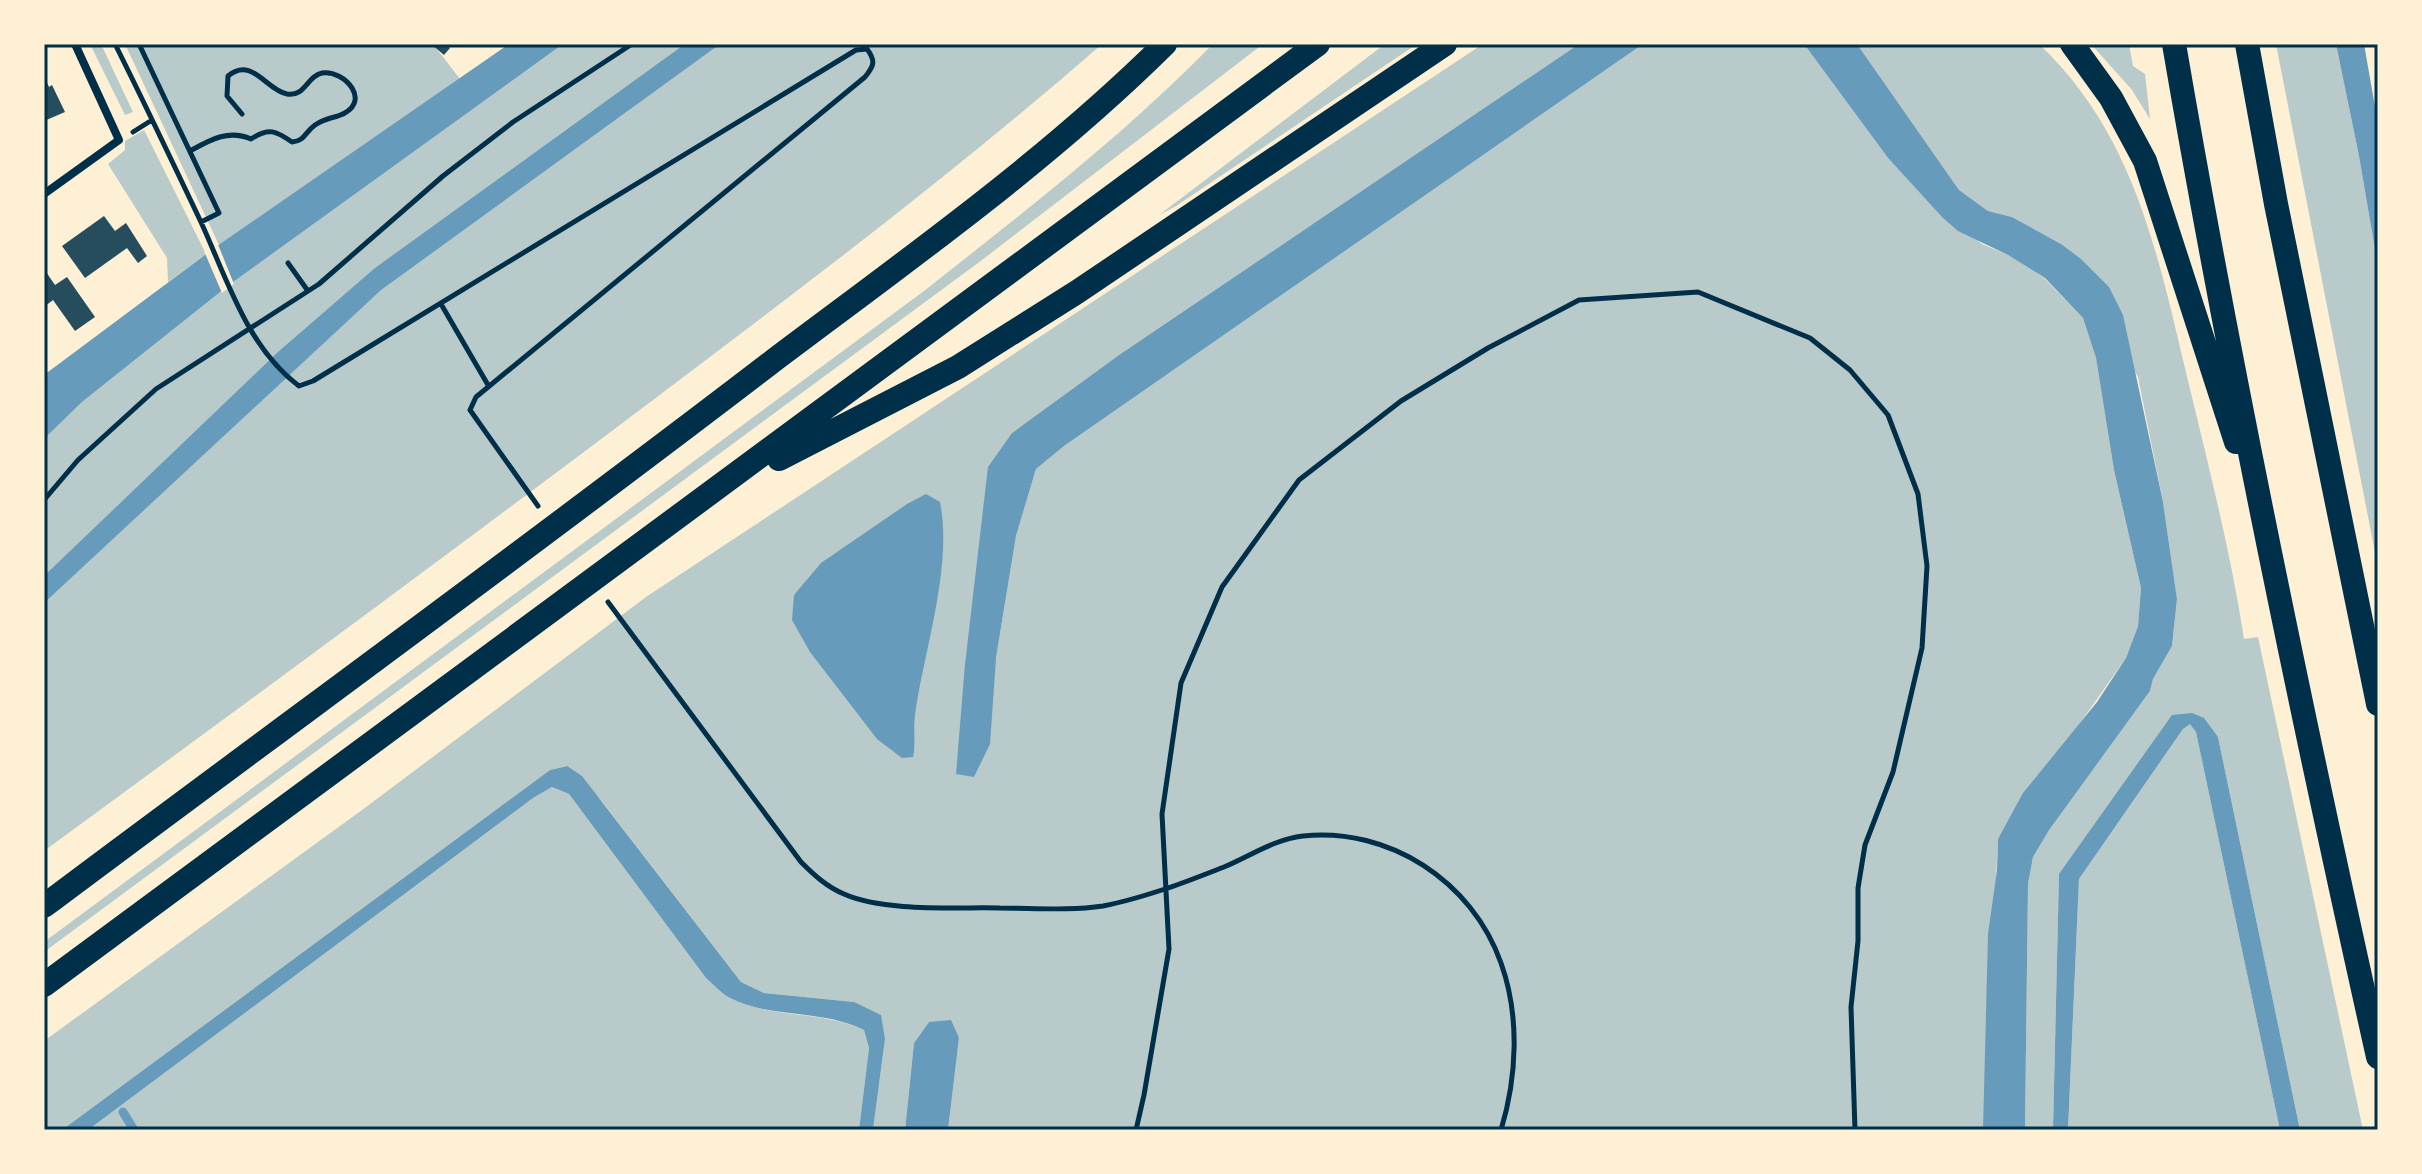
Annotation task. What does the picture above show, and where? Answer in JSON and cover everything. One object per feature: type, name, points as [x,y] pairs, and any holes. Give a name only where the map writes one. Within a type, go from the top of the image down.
[{"type":"highway","points":[[44,906],[1013,179],[1136,73],[1165,44]]},
{"type":"highway","points":[[44,985],[1318,44]]},
{"type":"highway","points":[[699,500],[958,367],[1077,292],[1445,44]]},
{"type":"highway","points":[[2072,44],[2111,98],[2145,161],[2273,558]]},
{"type":"highway","points":[[2174,44],[2203,217],[2342,899],[2378,1057]]},
{"type":"highway","points":[[2247,44],[2276,204],[2378,704]]},
{"type":"street","points":[[44,194],[119,140],[75,44]]},
{"type":"path","points":[[115,44],[248,328],[299,386],[313,381],[441,304],[856,50],[867,49],[874,58],[874,67],[865,77],[488,385],[476,397],[470,410],[480,428]]},
{"type":"path","points":[[139,44],[219,213],[201,222]]},
{"type":"path","points":[[44,500],[78,460],[156,389],[308,291],[443,176],[513,122],[632,44]]},
{"type":"path","points":[[190,151],[226,135],[239,134],[251,139],[268,130],[298,142],[317,124],[351,111],[357,96],[339,76],[330,73],[316,75],[292,95],[282,93],[252,71],[238,71],[233,72],[226,81],[227,96],[242,114]]},
{"type":"path","points":[[288,263],[308,291]]},
{"type":"path","points":[[1136,1130],[1169,949],[1162,814],[1181,683],[1222,587],[1299,480],[1401,401],[1488,348],[1579,300],[1698,292],[1810,338],[1850,370],[1888,415],[1918,494],[1927,566],[1922,648],[1893,772],[1865,845],[1858,888],[1858,941],[1851,1007],[1855,1130]]},
{"type":"path","points":[[441,304],[488,385]]},
{"type":"path","points":[[669,686],[801,862],[819,879],[845,895],[875,903],[1033,908],[1103,906],[1164,889],[1300,836],[1345,836],[1382,844],[1411,857],[1437,874],[1476,915],[1501,963],[1508,989],[1514,1046],[1509,1103],[1501,1130]]},
{"type":"shaded area","points":[[90,44],[101,44],[133,112],[125,115]]},
{"type":"shaded area","points":[[125,44],[433,44],[460,79],[219,245]]},
{"type":"shaded area","points":[[563,44],[1102,44],[938,181],[770,311],[44,851],[44,439],[82,402],[229,285]]},
{"type":"shaded area","points":[[1213,44],[1263,44],[978,263],[44,952],[44,942],[924,291],[1109,141]]},
{"type":"shaded area","points":[[1385,44],[1417,44],[1159,215]]},
{"type":"shaded area","points":[[1483,44],[1579,44],[1119,355],[1012,433],[980,548],[965,664],[996,658],[1016,536],[1036,469],[1064,446],[1643,44],[1804,44],[1888,158],[1927,200],[1982,244],[2008,255],[2044,278],[2083,318],[2096,358],[2114,470],[2141,588],[2138,626],[2126,658],[1998,839],[1984,1130],[948,1130],[959,1038],[929,1022],[914,1043],[905,1130],[873,1130],[885,1039],[854,1002],[764,993],[741,982],[601,800],[566,766],[550,770],[62,1130],[44,1130],[44,1041],[362,810],[646,597]]},
{"type":"shaded area","points":[[1857,44],[2039,44],[2073,81],[2100,120],[2122,161],[2140,204],[2167,295],[2220,513],[2244,639],[2258,637],[2363,1130],[2300,1130],[2218,737],[2192,713],[2059,874],[2053,1130],[2025,1130],[2028,884],[2033,857],[2049,829],[2150,691],[2153,679],[2172,646],[2177,599],[2163,502],[2138,377],[2061,244],[2012,217],[1988,211],[1959,190]]},
{"type":"shaded area","points":[[2091,44],[2129,44],[2133,66],[2145,74],[2150,119],[2132,90]]},
{"type":"shaded area","points":[[2276,44],[2336,44],[2359,156],[2378,267],[2378,568]]},
{"type":"shaded area","points":[[144,130],[206,254],[168,282],[167,258],[108,164],[125,150],[125,141]]},
{"type":"shaded area","points":[[2190,723],[2196,732],[2280,1130],[2068,1130],[2079,879]]},
{"type":"shaded area","points":[[552,787],[569,794],[706,978],[724,994],[746,1005],[831,1020],[864,1030],[869,1048],[859,1130],[88,1130],[533,798]]},
{"type":"water","points":[[509,44],[563,44],[229,285],[82,402],[44,439],[44,375],[217,246]]},
{"type":"water","points":[[685,44],[720,44],[381,290],[44,603],[44,576],[278,352],[375,268]]},
{"type":"water","points":[[1579,44],[1643,44],[1064,446],[1036,469],[1016,536],[996,658],[990,744],[974,777],[956,774],[965,664],[988,467],[1012,433],[1119,355]]},
{"type":"water","points":[[1804,44],[1857,44],[1959,190],[1988,211],[2012,217],[2061,244],[2109,287],[2123,315],[2163,502],[2177,599],[2172,646],[2153,679],[2150,691],[2049,830],[2033,857],[2028,884],[2025,1130],[1983,1130],[1988,934],[1998,839],[2023,793],[2097,702],[2126,658],[2138,626],[2141,588],[2114,470],[2096,358],[2083,318],[2045,278],[2008,255],[1958,231],[1943,218],[1888,158]]},
{"type":"water","points":[[2336,44],[2364,44],[2378,124],[2378,267],[2359,156]]},
{"type":"water","points":[[926,494],[940,502],[943,553],[936,608],[915,715],[913,757],[902,758],[877,739],[810,652],[792,620],[794,595],[821,563]]},
{"type":"water","points":[[2192,713],[2204,718],[2218,737],[2300,1130],[2280,1130],[2196,732],[2190,724],[2183,729],[2079,879],[2068,1130],[2053,1130],[2059,874],[2172,715]]},
{"type":"water","points":[[567,766],[582,776],[741,982],[764,993],[854,1002],[881,1015],[885,1039],[873,1130],[859,1130],[869,1048],[864,1030],[831,1019],[746,1005],[724,994],[706,978],[569,794],[552,787],[533,798],[88,1130],[62,1130],[550,770]]},
{"type":"water","points":[[951,1020],[959,1038],[948,1130],[905,1130],[914,1043],[929,1022]]},
{"type":"pier","points":[[217,242],[234,284],[222,293],[204,251]]},
{"type":"building","points":[[431,44],[445,44],[450,48],[444,55]]},
{"type":"building","points":[[44,76],[65,112],[44,121]]},
{"type":"building","points":[[104,216],[115,231],[126,223],[147,256],[138,263],[127,248],[85,278],[62,246]]},
{"type":"building","points":[[44,269],[55,285],[67,277],[95,317],[75,331],[53,300],[44,307]]},
{"type":"waterway","points":[[123,1112],[134,1130]]}]
